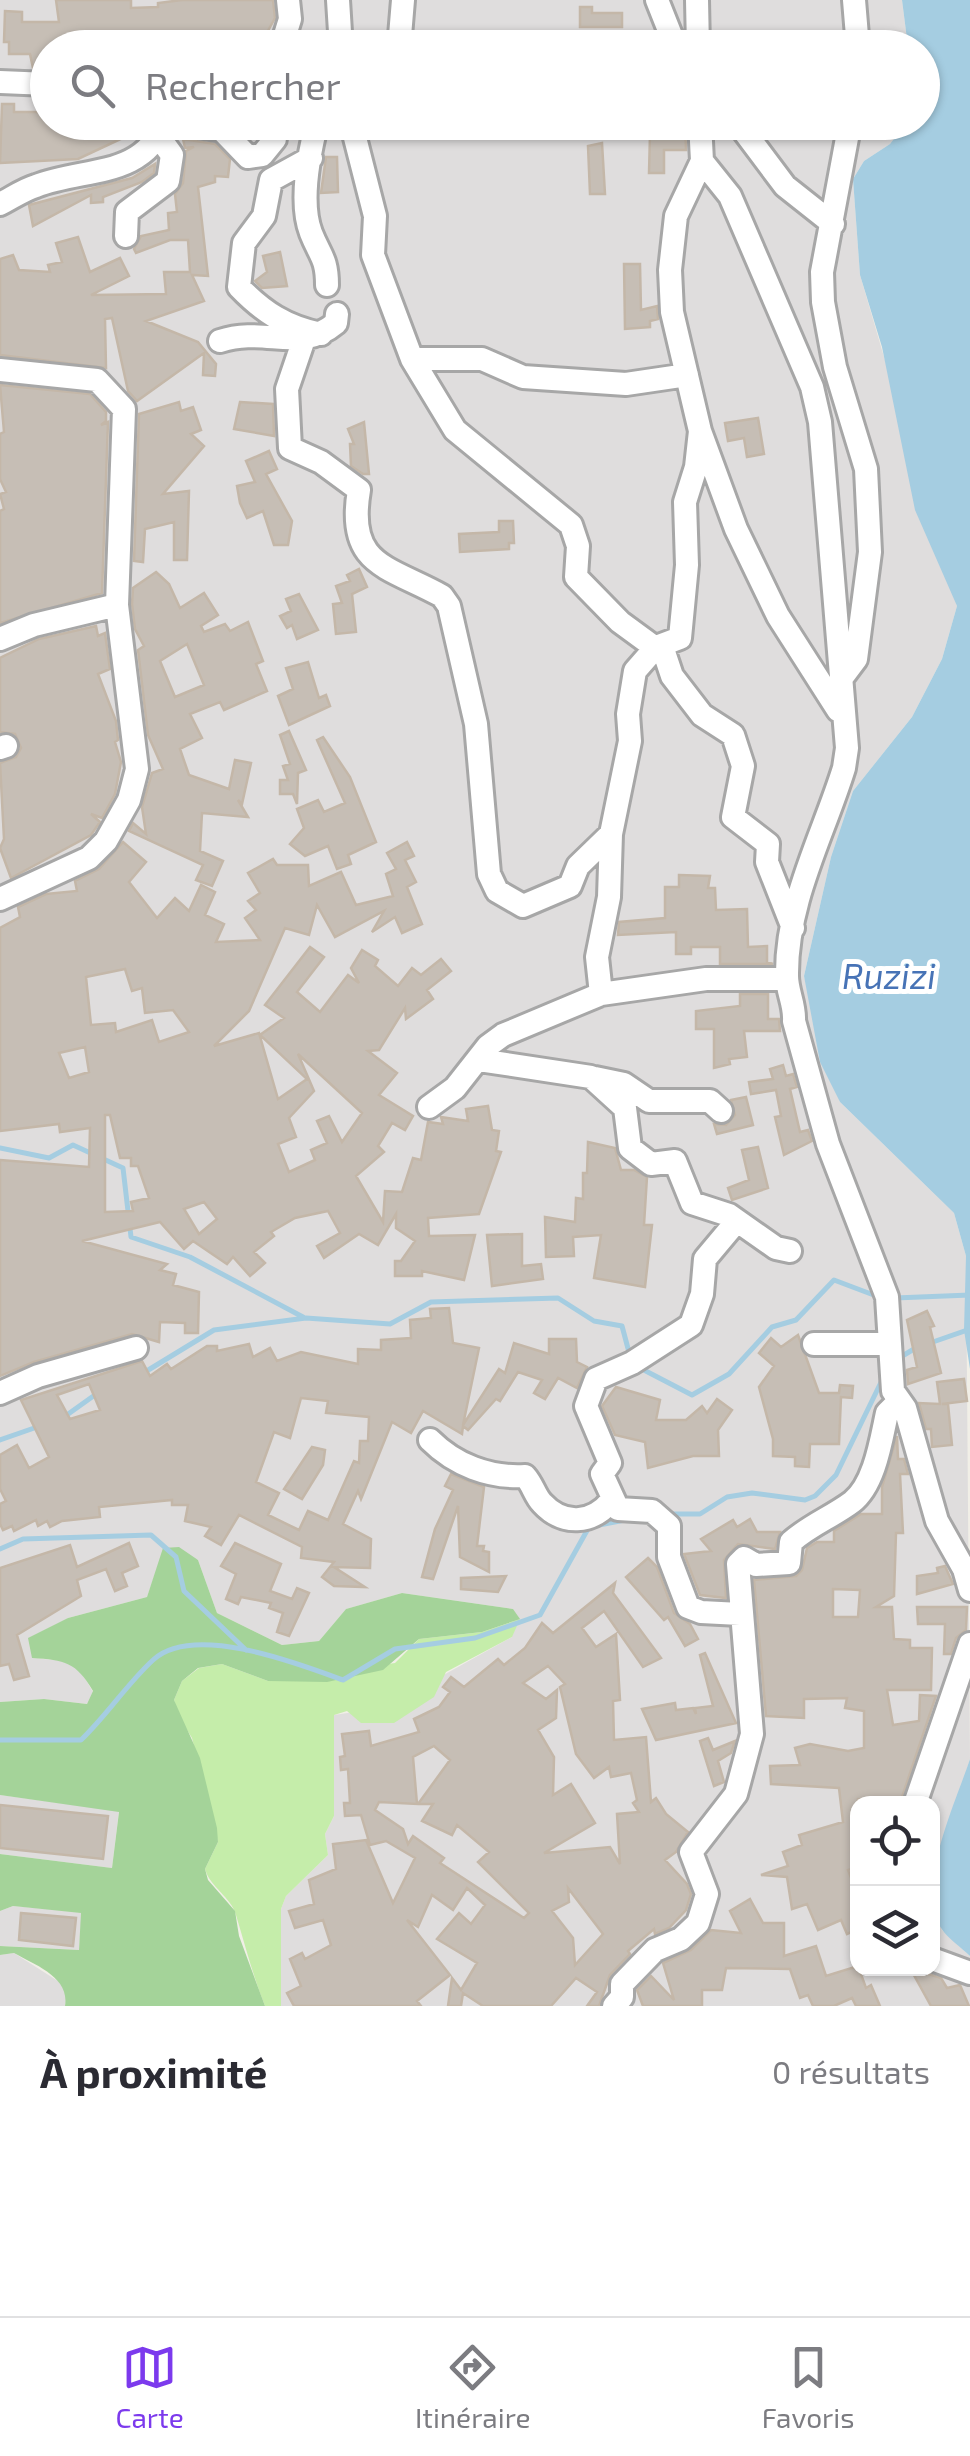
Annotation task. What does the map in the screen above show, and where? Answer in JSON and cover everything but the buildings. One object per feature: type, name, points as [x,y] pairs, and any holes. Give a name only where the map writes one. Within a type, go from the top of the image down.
[{"type":"street","points":[[287,30],[288,0]]},
{"type":"street","points":[[338,0],[340,30]]},
{"type":"street","points":[[400,30],[402,0]]},
{"type":"street","points":[[657,0],[681,30]]},
{"type":"street","points":[[695,30],[697,0]]},
{"type":"street","points":[[854,0],[856,30]]},
{"type":"street","points":[[0,82],[30,83]]},
{"type":"street","points":[[0,204],[37,185],[126,166],[147,154],[157,140]]},
{"type":"street","points":[[126,236],[127,212],[168,182],[172,154],[169,140]]},
{"type":"street","points":[[231,140],[248,158],[262,155],[274,140]]},
{"type":"street","points":[[314,140],[306,201],[310,232],[326,260],[326,285]]},
{"type":"street","points":[[355,140],[374,216],[373,255],[412,359],[455,430],[571,525],[578,546],[576,577],[620,622],[656,646],[702,715],[733,735],[744,766],[733,817],[768,844],[766,862],[793,929]]},
{"type":"street","points":[[701,140],[702,161],[676,216],[672,236],[672,312],[700,431],[736,529],[778,616],[828,690],[846,726]]},
{"type":"street","points":[[750,140],[785,186],[833,224]]},
{"type":"street","points":[[840,679],[856,659],[870,552],[866,469],[835,367],[823,302],[822,272],[847,140]]},
{"type":"street","points":[[312,158],[272,180],[264,216],[244,243],[239,287],[258,309],[312,336]]},
{"type":"street","points":[[702,161],[730,196],[812,387],[820,422],[846,726],[844,768],[810,858],[786,979],[828,1144],[888,1297],[890,1362],[936,1521],[964,1569],[970,1590]]},
{"type":"street","points":[[220,340],[247,332],[312,336],[336,323],[337,314]]},
{"type":"street","points":[[312,336],[287,388],[290,448],[321,462],[359,490],[359,544],[376,564],[442,596],[450,606],[476,724],[480,805],[489,874],[498,891],[523,906],[544,901],[570,886],[578,866],[611,834]]},
{"type":"street","points":[[412,359],[482,360],[524,377],[626,384],[688,376]]},
{"type":"street","points":[[0,370],[97,380],[124,409],[117,605],[136,750],[129,800],[106,841],[88,858],[0,899]]},
{"type":"street","points":[[601,994],[597,957],[608,897],[611,834],[625,777],[635,671],[656,646],[680,638],[687,565],[685,502],[696,467],[700,431]]},
{"type":"street","points":[[0,639],[34,625],[117,605]]},
{"type":"street","points":[[429,1106],[455,1088],[504,1034],[601,994],[706,979],[786,979]]},
{"type":"street","points":[[478,1060],[624,1084],[649,1100],[710,1100],[721,1111]]},
{"type":"street","points":[[592,1077],[625,1108],[630,1148],[651,1164],[675,1161],[692,1203],[729,1215],[776,1248],[790,1251]]},
{"type":"street","points":[[736,1222],[705,1259],[702,1294],[691,1325],[632,1364],[596,1379],[586,1406],[610,1463],[602,1474],[611,1501],[618,1509],[652,1510],[669,1526],[669,1557],[688,1607],[701,1612],[740,1614]]},
{"type":"street","points":[[814,1344],[890,1362]]},
{"type":"street","points":[[0,1394],[38,1376],[136,1348]]},
{"type":"street","points":[[614,2006],[622,1997],[622,1984],[655,1950],[681,1939],[698,1923],[706,1894],[691,1852],[736,1794],[752,1734],[738,1564],[744,1558],[756,1566],[788,1564],[791,1542],[821,1518],[856,1499],[874,1464],[888,1413],[893,1407],[905,1408]]},
{"type":"street","points":[[430,1440],[447,1458],[460,1463],[504,1478],[525,1476],[540,1502],[567,1519],[592,1516],[611,1501]]},
{"type":"street","points":[[918,1796],[970,1644]]},
{"type":"street","points":[[940,1962],[970,1972]]},
{"type":"shaded area","points":[[0,0],[902,0],[906,30],[30,30],[30,140],[893,140],[864,161],[853,179],[860,275],[957,606],[942,659],[912,717],[853,791],[831,857],[804,976],[840,1102],[954,1213],[966,1256],[970,1759],[940,1859],[940,1796],[850,1796],[850,1976],[940,1976],[940,1925],[970,1956],[970,2006],[281,2006],[281,1909],[286,1896],[328,1855],[325,1834],[334,1816],[334,1715],[354,1712],[440,1677],[512,1637],[513,1609],[402,1593],[346,1609],[319,1641],[282,1645],[217,1613],[198,1560],[164,1548],[147,1597],[68,1618],[32,1658],[67,1661],[79,1668],[93,1692],[87,1704],[44,1699],[0,1702]]},
{"type":"shaded area","points":[[0,1795],[119,1811],[112,1868],[0,1854]]},
{"type":"shaded area","points":[[13,1906],[82,1912],[79,1950],[0,1946],[0,1911]]},
{"type":"shaded area","points":[[14,1953],[61,1983],[67,1995],[65,2006],[0,2006],[0,1955]]},
{"type":"green space","points":[[179,1547],[198,1560],[217,1613],[282,1645],[319,1641],[346,1609],[402,1593],[513,1609],[520,1619],[482,1632],[419,1639],[383,1670],[327,1682],[268,1681],[222,1664],[198,1668],[182,1681],[174,1700],[200,1758],[217,1828],[218,1842],[205,1869],[208,1880],[235,1911],[239,1936],[265,2006],[65,2006],[57,1980],[14,1953],[0,1955],[0,1946],[79,1950],[81,1913],[13,1906],[0,1911],[0,1854],[112,1868],[119,1812],[0,1795],[0,1702],[44,1699],[87,1704],[93,1691],[81,1674],[61,1662],[32,1658],[28,1638],[68,1618],[147,1597],[163,1548]]},
{"type":"green space","points":[[520,1619],[512,1637],[446,1672],[434,1697],[394,1723],[361,1723],[347,1711],[334,1715],[334,1816],[325,1834],[328,1855],[286,1896],[281,1909],[281,2006],[265,2006],[233,1909],[205,1869],[218,1842],[192,1738],[177,1714],[174,1700],[182,1681],[199,1668],[222,1664],[268,1681],[395,1663],[419,1639],[482,1632]]},
{"type":"water","name":"Ruzizi","points":[[902,0],[970,0],[970,1369],[964,1330],[966,1256],[954,1213],[840,1102],[820,1062],[804,976],[831,857],[853,791],[912,717],[942,659],[957,606],[915,510],[882,347],[860,275],[853,179],[864,161],[893,140],[940,140],[940,30],[906,30]]},
{"type":"water","points":[[970,1759],[970,1956],[940,1926],[940,1844]]},
{"type":"waterway","points":[[0,1148],[49,1158],[73,1145],[123,1168],[131,1237],[190,1257],[303,1317]]},
{"type":"waterway","points":[[640,1368],[692,1395],[729,1374],[772,1327],[796,1320],[834,1280],[879,1297]]},
{"type":"waterway","points":[[895,1298],[970,1295]]},
{"type":"waterway","points":[[145,1372],[214,1330],[306,1318],[390,1324],[431,1302],[558,1298],[594,1321],[622,1326],[630,1356]]},
{"type":"waterway","points":[[930,1343],[970,1329]]},
{"type":"waterway","points":[[899,1358],[919,1346]]},
{"type":"waterway","points":[[665,1514],[700,1514],[727,1497],[752,1493],[805,1500],[815,1496],[836,1475],[885,1374]]},
{"type":"waterway","points":[[64,1417],[99,1392]]},
{"type":"waterway","points":[[0,1440],[40,1426]]},
{"type":"waterway","points":[[0,1740],[81,1740],[153,1660],[171,1650],[193,1645],[273,1656],[343,1680],[395,1649],[475,1638],[540,1615],[589,1527],[625,1520]]},
{"type":"waterway","points":[[0,1549],[23,1539],[151,1535],[176,1557],[184,1591],[246,1650]]}]
